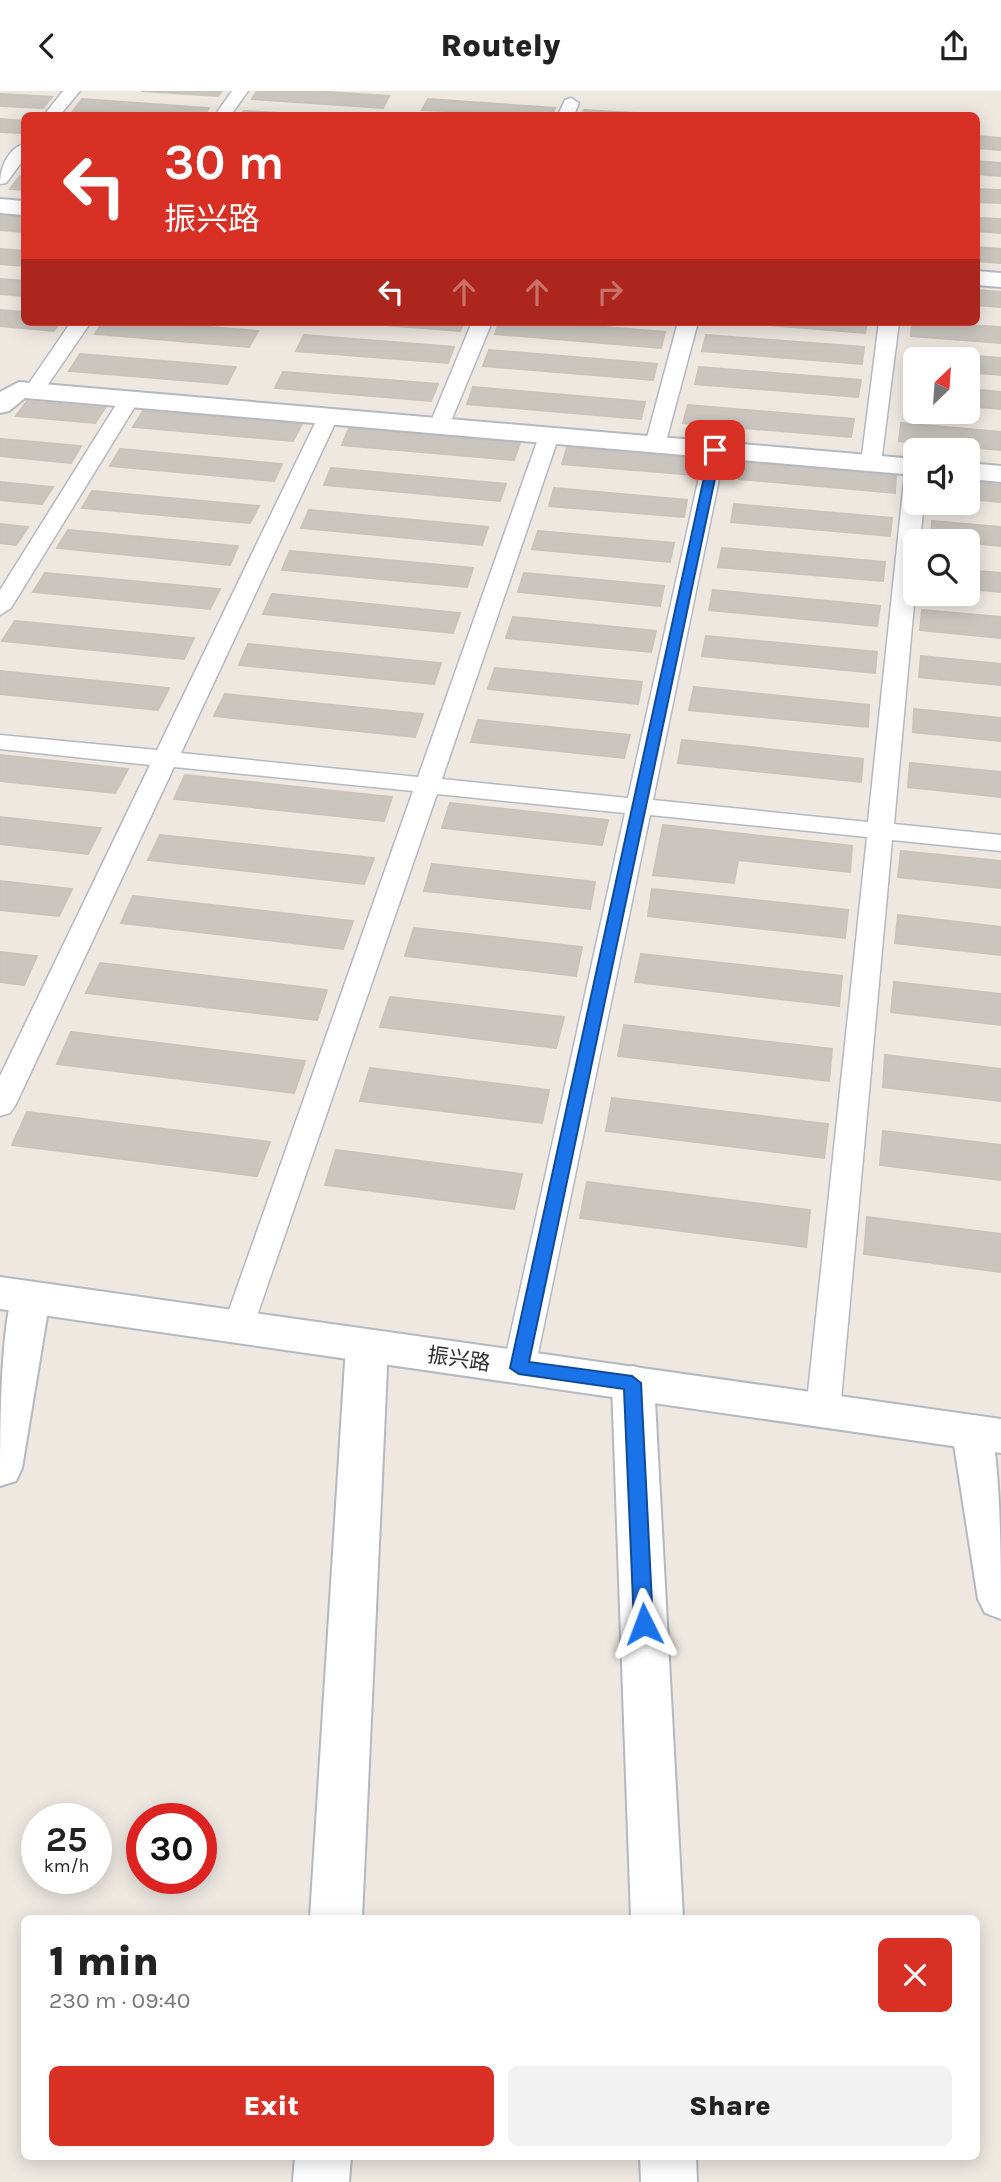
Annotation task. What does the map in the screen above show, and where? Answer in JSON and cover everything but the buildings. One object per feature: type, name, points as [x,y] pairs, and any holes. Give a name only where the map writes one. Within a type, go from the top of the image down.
[{"type":"street","points":[[0,206],[21,208]]},
{"type":"street","points":[[980,278],[1001,280]]},
{"type":"street","points":[[0,405],[19,390],[903,466]]},
{"type":"street","points":[[980,472],[1001,474]]},
{"type":"street","points":[[0,1468],[14,1296]]},
{"type":"street","name":"振兴路","points":[[14,1296],[988,1434]]},
{"type":"street","points":[[336,1915],[367,1346]]},
{"type":"street","points":[[632,1383],[657,1915]]},
{"type":"street","points":[[988,1434],[1001,1599]]},
{"type":"street","points":[[321,2182],[323,2160]]},
{"type":"street","points":[[668,2160],[669,2182]]},
{"type":"lane","points":[[54,112],[72,91]]},
{"type":"lane","points":[[225,112],[240,91]]},
{"type":"lane","points":[[0,179],[21,153]]},
{"type":"lane","points":[[33,392],[77,326]]},
{"type":"lane","points":[[439,426],[480,326]]},
{"type":"lane","points":[[655,445],[687,326]]},
{"type":"lane","points":[[871,463],[888,326]]},
{"type":"lane","points":[[0,608],[129,400]]},
{"type":"lane","points":[[0,1106],[328,417]]},
{"type":"lane","points":[[239,1327],[550,436]]},
{"type":"lane","points":[[519,1368],[715,450]]},
{"type":"lane","points":[[823,1411],[912,515]]},
{"type":"lane","points":[[0,742],[1001,843]]},
{"type":"route","points":[[644,1624],[632,1383],[519,1368],[715,450]]}]
